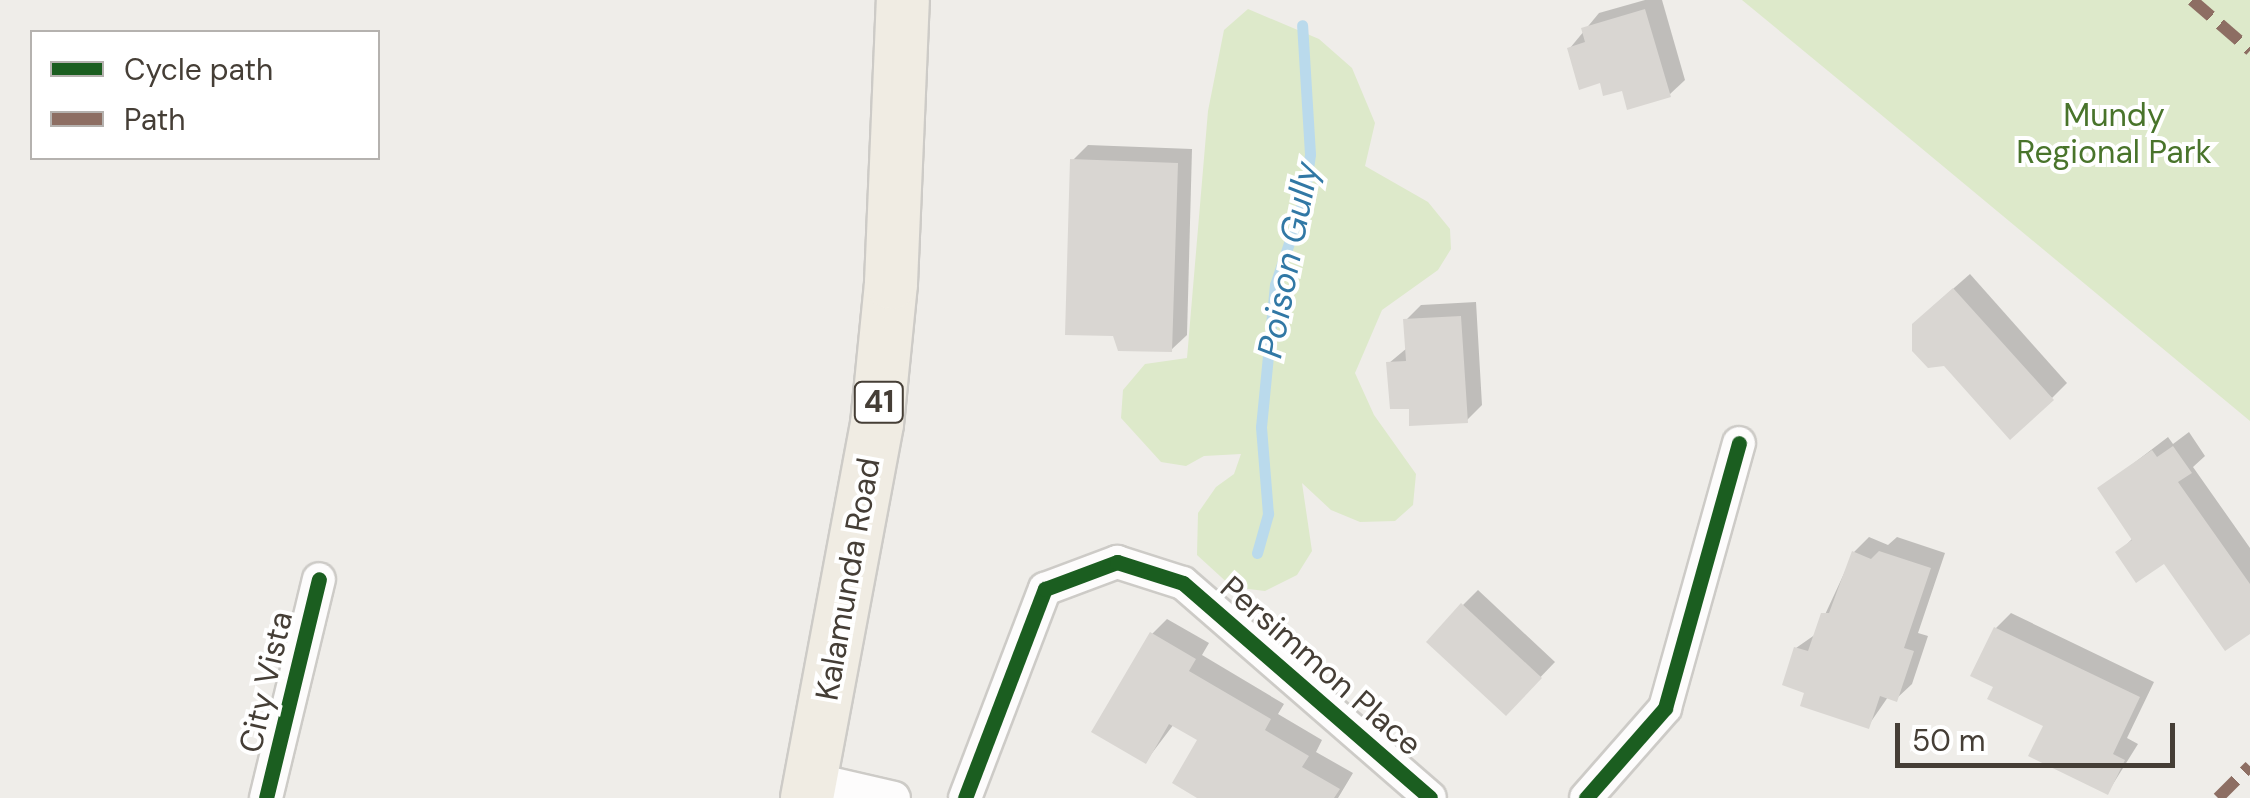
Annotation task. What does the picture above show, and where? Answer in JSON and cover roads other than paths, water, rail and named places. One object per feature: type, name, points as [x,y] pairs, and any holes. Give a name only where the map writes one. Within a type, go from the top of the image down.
[{"type":"main road","name":"Kalamunda Road","points":[[809,788],[877,424],[891,283],[903,0]]},
{"type":"street","points":[[1586,798],[1665,708],[1739,443]]},
{"type":"street","name":"Persimmon Place","points":[[965,798],[1045,589],[1117,562],[1183,583],[1430,798]]},
{"type":"street","name":"City Vista","points":[[266,798],[319,579]]},
{"type":"street","points":[[809,788],[894,798]]},
{"type":"waterway","name":"Poison Gully","points":[[1257,553],[1268,514],[1261,427],[1275,285],[1304,198],[1310,154],[1302,25]]},
{"type":"park label","name":"Mundy Regional Park","points":[[2114,134]]}]
